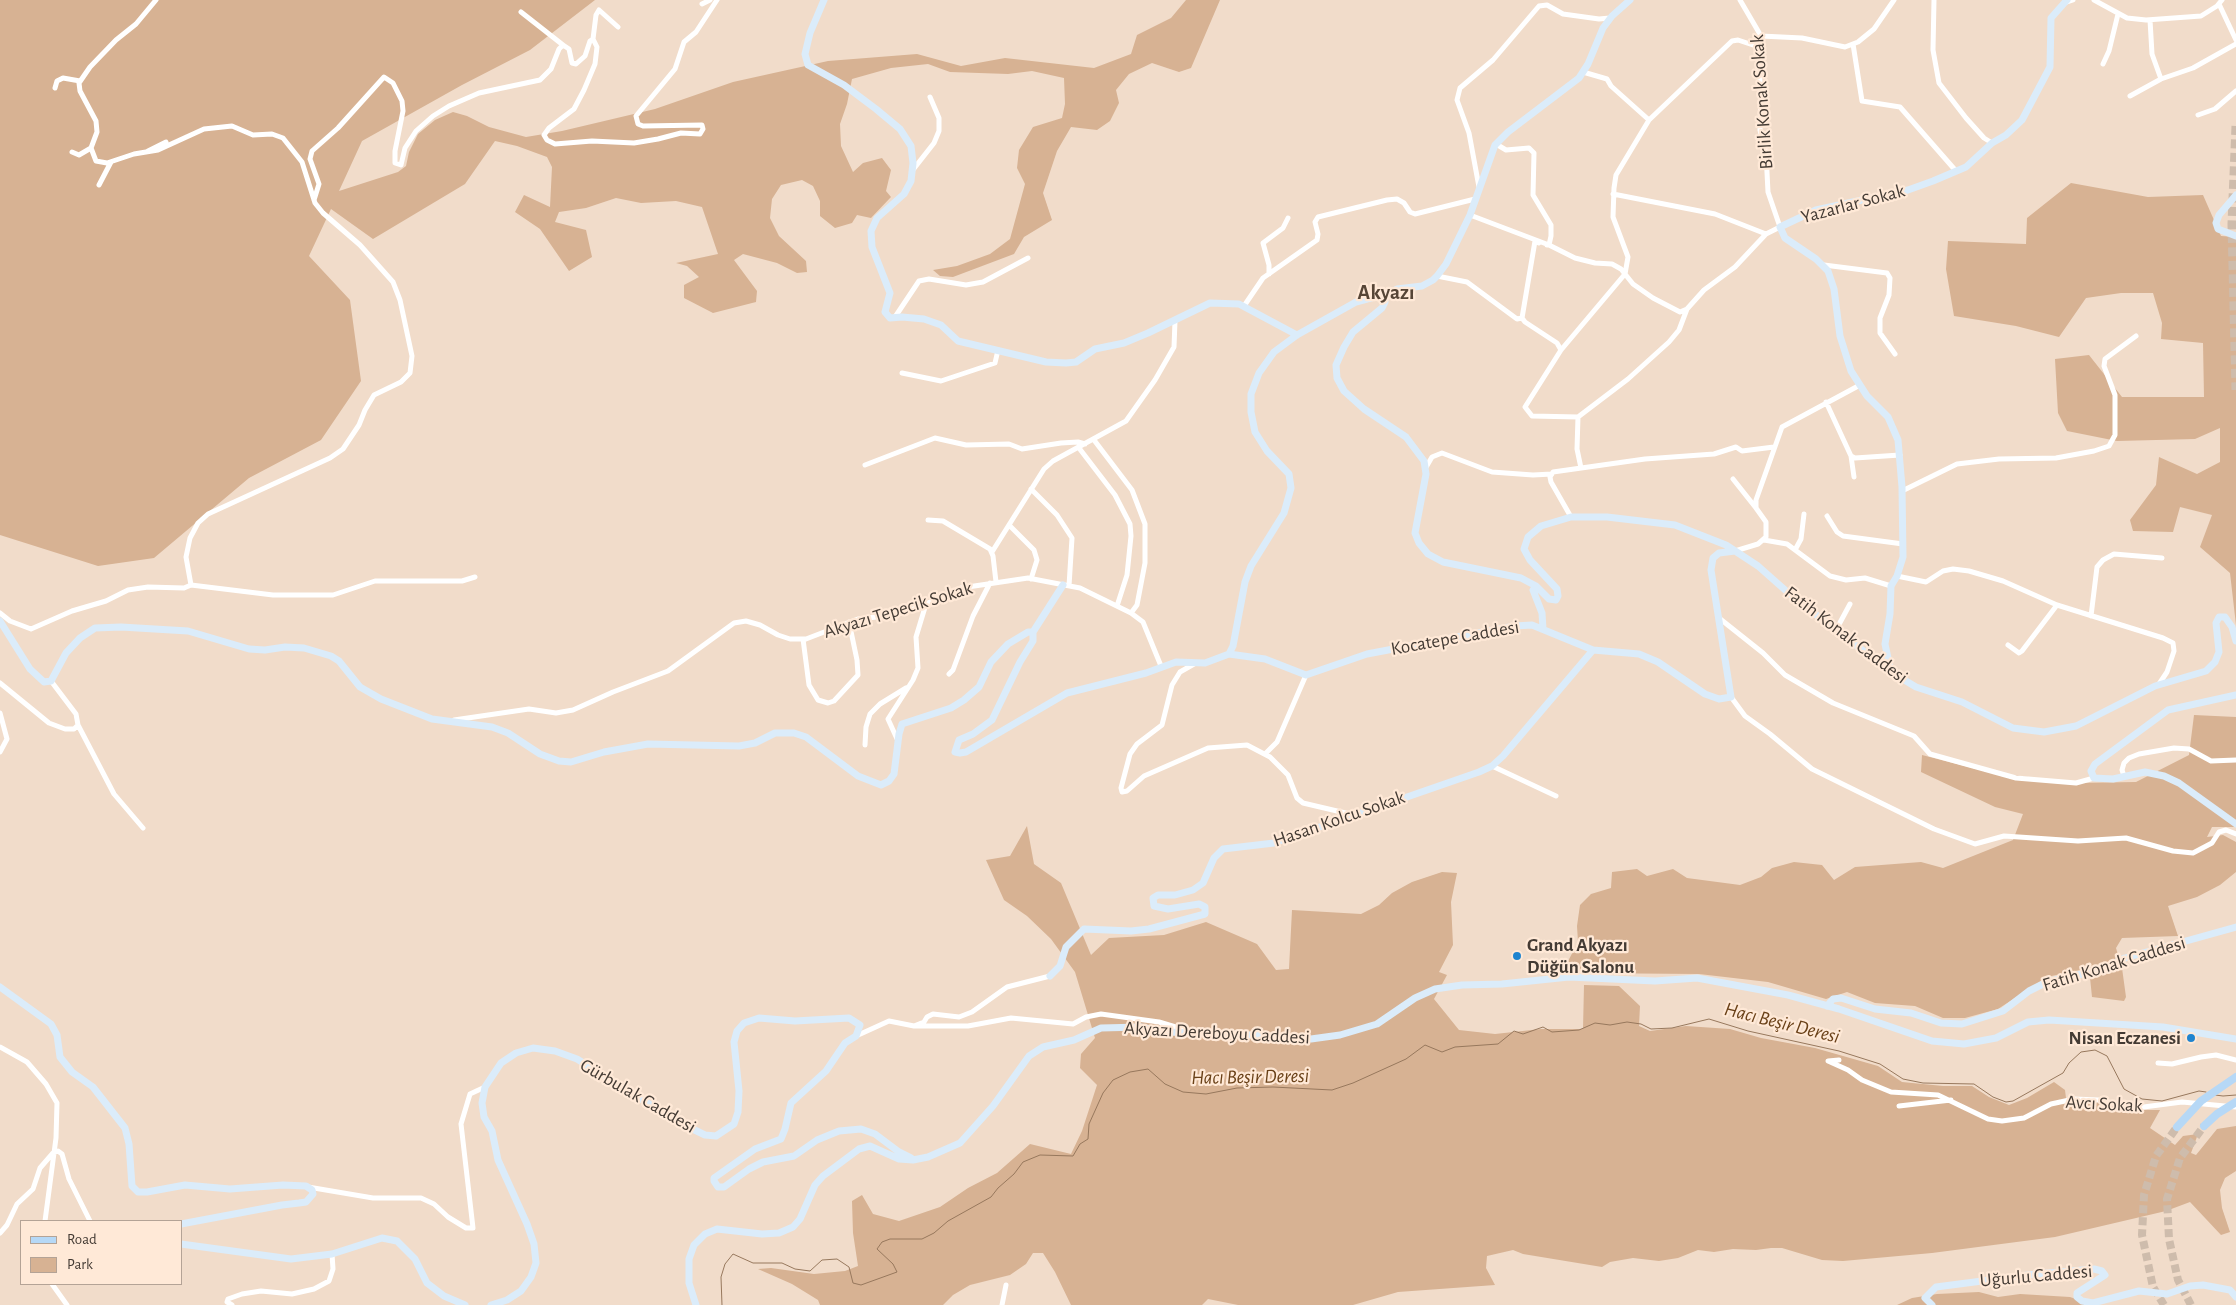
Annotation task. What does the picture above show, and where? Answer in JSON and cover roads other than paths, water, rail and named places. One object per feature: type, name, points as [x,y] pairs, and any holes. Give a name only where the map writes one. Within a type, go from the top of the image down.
[{"type":"main road","points":[[2176,1127],[2189,1112],[2213,1091],[2236,1078]]},
{"type":"main road","points":[[2204,1126],[2217,1114],[2236,1102]]},
{"type":"street","points":[[72,152],[80,155],[90,148],[97,132],[96,121],[80,91],[80,81],[97,60],[116,40],[136,24],[156,0]]},
{"type":"street","points":[[702,4],[710,0]]},
{"type":"street","points":[[593,39],[597,46],[595,64],[584,90],[574,109],[549,128],[544,135],[547,140],[555,144],[592,141],[634,143],[658,139],[681,132],[700,134],[703,129],[702,125],[643,126],[638,124],[636,116],[675,69],[684,42],[696,32],[717,0]]},
{"type":"street","points":[[824,0],[810,33],[805,54],[808,65],[844,85],[900,129],[910,146],[913,163],[911,181],[904,194],[877,218],[870,231],[872,247],[890,293],[885,312],[890,318],[924,319],[941,325],[958,341],[1046,362],[1076,362],[1095,349],[1124,343],[1175,321],[1210,303],[1240,304],[1298,335]]},
{"type":"street","points":[[1229,654],[1234,646],[1245,582],[1251,566],[1284,513],[1291,488],[1289,474],[1267,451],[1255,432],[1250,412],[1251,394],[1259,372],[1274,352],[1298,335],[1356,302],[1378,296],[1383,297],[1397,289],[1422,286],[1438,276],[1446,264],[1470,215],[1496,144],[1508,132],[1569,87],[1583,72],[1603,28],[1610,18],[1630,0]]},
{"type":"street","name":"Birlik Konak Sokak","points":[[1740,0],[1761,36],[1758,66],[1761,88],[1760,130],[1766,153],[1768,192],[1785,238],[1824,265]]},
{"type":"street","points":[[1761,36],[1802,38],[1845,47],[1853,44],[1874,29],[1894,0]]},
{"type":"street","points":[[1934,0],[1933,50],[1939,83],[1966,118],[1984,138],[1992,143]]},
{"type":"street","points":[[2065,2],[2073,0]]},
{"type":"street","points":[[2094,0],[2127,18],[2150,20],[2201,16],[2221,2],[2236,42],[2193,68],[2161,79],[2130,96]]},
{"type":"street","name":"Yazarlar Sokak","points":[[1578,417],[1628,379],[1669,342],[1679,330],[1687,309],[1704,290],[1735,267],[1766,234],[1816,210],[1908,190],[1966,167],[1992,143],[2006,135],[2022,120],[2050,67],[2051,18],[2065,2]]},
{"type":"street","points":[[1479,188],[1469,133],[1457,100],[1460,88],[1493,60],[1539,6],[1547,3],[1563,14],[1599,19],[1610,18]]},
{"type":"street","points":[[521,12],[569,50],[572,63],[576,64],[585,56],[590,41],[593,39],[596,15],[599,10],[618,26]]},
{"type":"street","points":[[2103,64],[2109,51],[2118,14]]},
{"type":"street","points":[[2150,20],[2152,54],[2161,79]]},
{"type":"street","points":[[1581,468],[1577,450],[1578,417],[1532,416],[1525,406],[1561,350],[1625,274],[1628,257],[1613,217],[1616,175],[1649,120],[1732,41],[1738,40],[1760,46]]},
{"type":"street","points":[[1853,44],[1862,101],[1900,107],[1956,171]]},
{"type":"street","points":[[314,200],[319,184],[310,159],[312,151],[338,128],[384,77],[393,82],[402,101],[403,112],[395,151],[395,164],[401,166],[405,148],[416,131],[433,116],[449,106],[479,93],[540,80],[551,69],[559,49],[563,45]]},
{"type":"street","points":[[1583,72],[1607,79],[1612,86],[1649,120]]},
{"type":"street","points":[[55,88],[57,81],[63,78],[80,81]]},
{"type":"street","points":[[2198,115],[2215,109],[2236,91]]},
{"type":"street","points":[[912,172],[934,143],[939,131],[939,118],[930,97]]},
{"type":"street","points":[[90,148],[96,161],[102,163],[158,150],[204,129],[232,126],[253,135],[272,134],[283,138],[302,162],[314,200],[324,213],[360,246],[393,282],[400,300],[412,356],[410,373],[401,382],[374,395],[365,410],[360,425],[343,449],[330,458],[208,514],[198,523],[190,538],[186,558],[191,585]]},
{"type":"street","points":[[145,152],[166,142]]},
{"type":"street","points":[[1496,144],[1506,150],[1530,148],[1534,153],[1533,195],[1551,225],[1549,245]]},
{"type":"street","points":[[99,185],[112,161]]},
{"type":"street","points":[[1614,194],[1716,214],[1766,234]]},
{"type":"street","points":[[2236,195],[2218,215],[2216,223],[2218,229],[2236,236]]},
{"type":"street","points":[[1244,306],[1263,278],[1317,240],[1316,222],[1318,217],[1397,199],[1404,203],[1410,212],[1415,214],[1475,199]]},
{"type":"street","points":[[2228,205],[2236,202]]},
{"type":"street","points":[[1470,215],[1549,245],[1575,258],[1595,263],[1612,264],[1625,274],[1633,284],[1652,298],[1680,312],[1687,309]]},
{"type":"street","points":[[1269,274],[1269,265],[1262,243],[1283,228],[1288,218]]},
{"type":"street","points":[[1549,245],[1534,241],[1522,318],[1524,322],[1557,343],[1561,350]]},
{"type":"street","points":[[895,318],[919,281],[929,279],[949,284],[966,285],[983,282],[1028,258]]},
{"type":"street","points":[[1824,265],[1887,273],[1890,278],[1889,295],[1880,318],[1880,333],[1895,354]]},
{"type":"street","points":[[1824,265],[1834,289],[1840,336],[1851,371],[1867,396],[1888,418],[1895,430],[1900,455],[1903,557],[1897,576],[1891,586],[1890,614],[1885,644],[1891,672]]},
{"type":"street","points":[[1438,276],[1467,282],[1517,319],[1522,318]]},
{"type":"street","points":[[1383,297],[1385,302],[1382,308],[1353,332],[1344,346],[1336,366],[1337,378],[1344,391],[1364,409],[1406,437],[1424,461],[1423,499],[1415,533],[1419,543],[1428,554],[1443,562],[1521,578],[1536,586],[1532,590],[1542,613],[1542,629]]},
{"type":"street","points":[[949,674],[973,616],[993,582],[992,552],[1031,489],[1044,469],[1053,461],[1126,421],[1174,347],[1175,321]]},
{"type":"street","points":[[1902,491],[1957,464],[1999,459],[2056,458],[2094,451],[2109,446],[2114,435],[2115,395],[2104,366],[2105,359],[2136,336]]},
{"type":"street","points":[[902,373],[941,381],[995,362],[998,350]]},
{"type":"street","points":[[1756,508],[1756,500],[1774,446],[1779,432],[1786,423],[1860,384]]},
{"type":"street","points":[[1826,402],[1851,456],[1854,477]]},
{"type":"street","points":[[865,466],[935,438],[966,445],[1009,444],[1022,450],[1060,443],[1078,442],[1085,444]]},
{"type":"street","points":[[1094,440],[1132,490],[1145,524],[1145,563],[1137,605],[1131,613]]},
{"type":"street","points":[[1425,469],[1432,457],[1442,453],[1492,472],[1532,475],[1552,474],[1562,470],[1645,459],[1708,455],[1736,447],[1742,452],[1774,446]]},
{"type":"street","points":[[1079,448],[1115,495],[1130,524],[1131,536],[1127,575],[1117,606]]},
{"type":"street","points":[[1851,456],[1855,458],[1900,455]]},
{"type":"street","points":[[1552,474],[1551,482],[1570,517]]},
{"type":"street","points":[[1733,479],[1766,522],[1764,540]]},
{"type":"street","points":[[1031,489],[1057,514],[1072,538],[1066,585],[1034,632],[1033,641],[1020,662],[992,720],[973,734],[959,740],[955,752],[966,752],[1067,693],[1146,673],[1176,662],[1205,663],[1229,654],[1264,659],[1306,676],[1277,742],[1265,754]]},
{"type":"street","points":[[1795,550],[1800,539],[1804,514]]},
{"type":"street","points":[[1827,516],[1843,536],[1903,544]]},
{"type":"street","name":"Fatih Konak Caddesi","points":[[1536,586],[1549,599],[1556,600],[1558,596],[1557,589],[1530,560],[1524,549],[1528,538],[1541,526],[1570,517],[1607,517],[1675,525],[1726,544],[1758,566],[1792,597],[1891,672],[1916,687],[1962,702],[2013,728],[2044,732],[2076,726],[2159,684],[2206,671],[2215,662],[2219,652],[2216,623],[2219,618],[2225,617],[2232,627],[2236,641]]},
{"type":"street","points":[[928,520],[943,521],[992,552]]},
{"type":"street","points":[[1008,525],[1034,550],[1037,560],[1031,579]]},
{"type":"street","points":[[1891,586],[1865,578],[1846,580],[1830,576],[1787,544],[1764,540],[1735,551],[1719,554],[1714,558],[1710,570],[1731,698],[1745,716],[1770,734],[1812,770],[1926,825],[1975,844],[2004,836],[2078,841],[2126,838],[2172,851],[2193,853],[2212,843],[2219,832],[2226,830],[2236,834]]},
{"type":"street","points":[[2090,616],[2097,567],[2103,560],[2114,554],[2162,558]]},
{"type":"street","points":[[1897,576],[1926,582],[1943,571],[1969,571],[2003,581],[2057,605],[2173,643],[2174,651],[2167,672],[2159,684]]},
{"type":"street","points":[[0,613],[10,621],[31,629],[72,611],[106,601],[128,590],[172,586],[184,588],[191,585],[273,595],[333,595],[375,581],[462,581],[475,577]]},
{"type":"street","name":"Akyazı Tepecik Sokak","points":[[444,721],[529,709],[556,712],[573,710],[668,671],[734,623],[746,621],[760,625],[778,635],[803,639],[849,622],[878,615],[895,615],[926,604],[961,588],[993,582],[1031,579],[1080,588],[1131,613],[1143,622],[1161,666]]},
{"type":"street","points":[[898,741],[888,719],[918,668],[916,637],[926,604]]},
{"type":"street","points":[[1836,630],[1850,604]]},
{"type":"street","points":[[2008,645],[2019,653],[2022,651],[2057,605]]},
{"type":"street","points":[[1719,618],[1763,653],[1785,675],[1833,703],[1914,736],[1930,754],[2016,778],[2076,783],[2094,778],[2113,779],[2145,772],[2164,776],[2180,783],[2236,824]]},
{"type":"street","points":[[0,620],[30,669],[44,682],[52,681]]},
{"type":"street","points":[[803,639],[808,685],[818,700],[828,703],[834,701],[844,693],[858,675],[857,660],[849,622]]},
{"type":"street","name":"Kocatepe Caddesi","points":[[1306,676],[1367,654],[1515,626],[1532,625],[1593,650],[1639,654],[1658,662],[1705,694],[1719,699],[1731,698]]},
{"type":"street","points":[[52,681],[66,653],[80,638],[95,628],[121,627],[180,630],[249,649],[304,648],[331,656],[338,660],[360,687],[381,699],[432,719],[492,727],[508,733],[540,754],[559,761],[571,762],[604,752],[648,744],[739,746],[755,743],[774,733],[794,733],[806,738],[858,776],[881,785],[889,781],[894,774],[902,724],[951,708],[964,700],[979,687],[991,662],[1008,644],[1020,636],[1034,632]]},
{"type":"street","name":"Hasan Kolcu Sokak","points":[[1050,976],[1060,966],[1066,947],[1084,929],[1131,931],[1149,929],[1206,914],[1205,907],[1199,904],[1168,909],[1154,906],[1153,898],[1158,894],[1176,895],[1193,890],[1203,883],[1214,858],[1223,849],[1274,843],[1354,815],[1393,804],[1407,797],[1492,766],[1503,756],[1593,650]]},
{"type":"street","points":[[1197,662],[1180,672],[1172,685],[1162,725],[1137,744],[1130,754],[1121,788],[1122,792],[1144,776],[1208,748],[1247,745],[1270,757],[1288,775],[1297,798],[1303,803],[1354,815]]},
{"type":"street","points":[[52,681],[76,714],[78,725],[114,794],[143,828]]},
{"type":"street","points":[[0,683],[50,723],[65,729],[74,729],[78,725]]},
{"type":"street","points":[[865,745],[866,727],[870,714],[880,704],[908,687]]},
{"type":"street","points":[[2094,778],[2091,771],[2095,764],[2168,710],[2236,695]]},
{"type":"street","points":[[0,713],[7,739],[0,752]]},
{"type":"street","points":[[2124,776],[2122,770],[2124,763],[2129,758],[2139,754],[2174,748],[2190,749],[2211,761],[2236,760]]},
{"type":"street","points":[[1492,766],[1556,796]]},
{"type":"street","name":"Fatih Konak Caddesi","points":[[1827,1006],[1833,999],[1841,998],[1875,1009],[1911,1013],[1940,1023],[1962,1024],[2003,1011],[2030,991],[2048,982],[2100,970],[2125,958],[2163,949],[2236,927]]},
{"type":"street","points":[[914,1026],[924,1022],[927,1017],[933,1014],[959,1017],[972,1012],[1008,987],[1050,976]]},
{"type":"street","name":"Akyazı Dereboyu Caddesi","points":[[913,1160],[928,1157],[960,1143],[992,1106],[1029,1056],[1043,1047],[1074,1040],[1101,1028],[1141,1027],[1165,1032],[1311,1039],[1340,1035],[1377,1024],[1415,998],[1435,989],[1462,985],[1502,984],[1569,978],[1655,981],[1697,978],[1788,995],[1932,1041],[1964,1044],[1996,1038],[2028,1022],[2049,1020],[2163,1027],[2236,1039]]},
{"type":"street","points":[[0,987],[51,1024],[58,1035],[60,1057],[72,1072],[93,1087],[125,1128],[129,1144],[132,1186],[138,1192],[185,1185],[230,1189],[306,1186],[373,1198],[421,1198],[434,1204],[448,1217],[466,1228],[473,1228],[461,1124],[470,1094],[485,1087]]},
{"type":"street","points":[[913,1160],[875,1134],[861,1129],[847,1130],[817,1140],[794,1156],[763,1162],[749,1169],[724,1187],[718,1187],[714,1181],[714,1178],[754,1149],[780,1139],[785,1129],[791,1103],[826,1071],[845,1043],[889,1021],[914,1026],[968,1026],[1011,1018],[1073,1024],[1086,1017],[1101,1014],[1159,1022],[1198,1033]]},
{"type":"street","name":"Gürbulak Caddesi","points":[[485,1087],[501,1064],[516,1053],[533,1048],[555,1051],[577,1059],[678,1122],[705,1135],[716,1136],[734,1124],[738,1112],[739,1091],[734,1042],[737,1031],[744,1023],[759,1018],[794,1021],[849,1018],[860,1025],[856,1036]]},
{"type":"street","points":[[0,1047],[27,1062],[46,1084],[57,1103],[56,1138],[45,1220]]},
{"type":"street","points":[[2158,1063],[2172,1064],[2216,1055],[2236,1060]]},
{"type":"street","name":"Avcı Sokak","points":[[1839,1060],[1828,1061],[1848,1070],[1862,1080],[1891,1092],[1938,1095],[1988,1119],[2002,1122],[2024,1118],[2052,1104],[2074,1099],[2098,1100],[2136,1108],[2182,1102],[2236,1107]]},
{"type":"street","points":[[485,1087],[482,1103],[484,1117],[492,1131],[498,1160],[527,1224],[534,1244],[536,1263],[532,1277],[521,1291],[507,1300],[491,1305]]},
{"type":"street","points":[[1899,1106],[1951,1100]]},
{"type":"street","points":[[696,1305],[688,1272],[688,1259],[694,1245],[705,1234],[717,1229],[762,1234],[779,1233],[793,1226],[800,1219],[815,1186],[823,1176],[858,1149],[870,1146],[899,1159],[913,1160]]},
{"type":"street","points":[[0,1233],[7,1225],[17,1204],[33,1189],[40,1168],[53,1153],[58,1151],[62,1154],[69,1179],[90,1220]]},
{"type":"street","points":[[182,1224],[306,1202],[313,1194],[312,1190],[306,1186]]},
{"type":"street","points":[[182,1244],[291,1259],[332,1254],[382,1238],[397,1240],[415,1259],[427,1282],[444,1296],[466,1305]]},
{"type":"street","points":[[232,1305],[227,1302],[228,1299],[242,1294],[261,1291],[292,1294],[314,1289],[329,1281],[333,1269],[332,1254]]},
{"type":"street","name":"Uğurlu Caddesi","points":[[1932,1305],[1925,1298],[1936,1287],[2036,1274],[2094,1269],[2102,1270],[2105,1275],[2098,1281],[2085,1286],[2077,1293],[2076,1297],[2082,1301],[2093,1303],[2138,1291],[2167,1294],[2190,1286],[2203,1285],[2230,1290],[2236,1297]]},
{"type":"street","points":[[53,1285],[67,1305]]},
{"type":"street","points":[[1002,1305],[1006,1285]]},
{"type":"waterway","name":"Hacı Beşir Deresi","points":[[722,1305],[721,1277],[725,1264],[733,1254],[753,1263],[782,1263],[795,1269],[810,1271],[822,1260],[837,1259],[849,1267],[853,1283],[861,1285],[897,1272],[893,1264],[877,1249],[882,1242],[890,1239],[922,1239],[934,1233],[948,1221],[991,1197],[1023,1162],[1040,1155],[1073,1156],[1080,1144],[1088,1139],[1089,1124],[1103,1093],[1113,1080],[1130,1072],[1148,1069],[1165,1084],[1183,1092],[1206,1094],[1237,1088],[1273,1087],[1332,1090],[1353,1083],[1406,1059],[1425,1045],[1442,1052],[1455,1047],[1498,1044],[1514,1031],[1523,1034],[1543,1027],[1552,1032],[1579,1030],[1595,1023],[1610,1025],[1627,1022],[1641,1024],[1651,1029],[1672,1028],[1709,1019],[1748,1031],[1839,1051],[1880,1064],[1903,1079],[1923,1083],[1974,1084],[1993,1097],[2006,1102],[2013,1101],[2063,1073],[2069,1063],[2081,1052],[2095,1050],[2107,1056],[2124,1089],[2142,1099],[2162,1101],[2199,1091],[2206,1092]]},
{"type":"waterway","name":"Hacı Beşir Deresi","points":[[2215,1095],[2236,1095]]},
{"type":"tunnel","points":[[2236,126],[2232,224],[2236,390]]},
{"type":"tunnel","points":[[2191,1305],[2178,1280],[2169,1239],[2167,1199],[2180,1158],[2204,1126]]},
{"type":"tunnel","points":[[2164,1305],[2153,1287],[2142,1235],[2144,1195],[2156,1156],[2177,1127]]},
{"type":"place","name":"Grand Akyazı Düğün Salonu","points":[[1517,956]]},
{"type":"place","name":"Nisan Eczanesi","points":[[2191,1038]]},
{"type":"district","name":"Akyazı","points":[[1386,293]]}]
